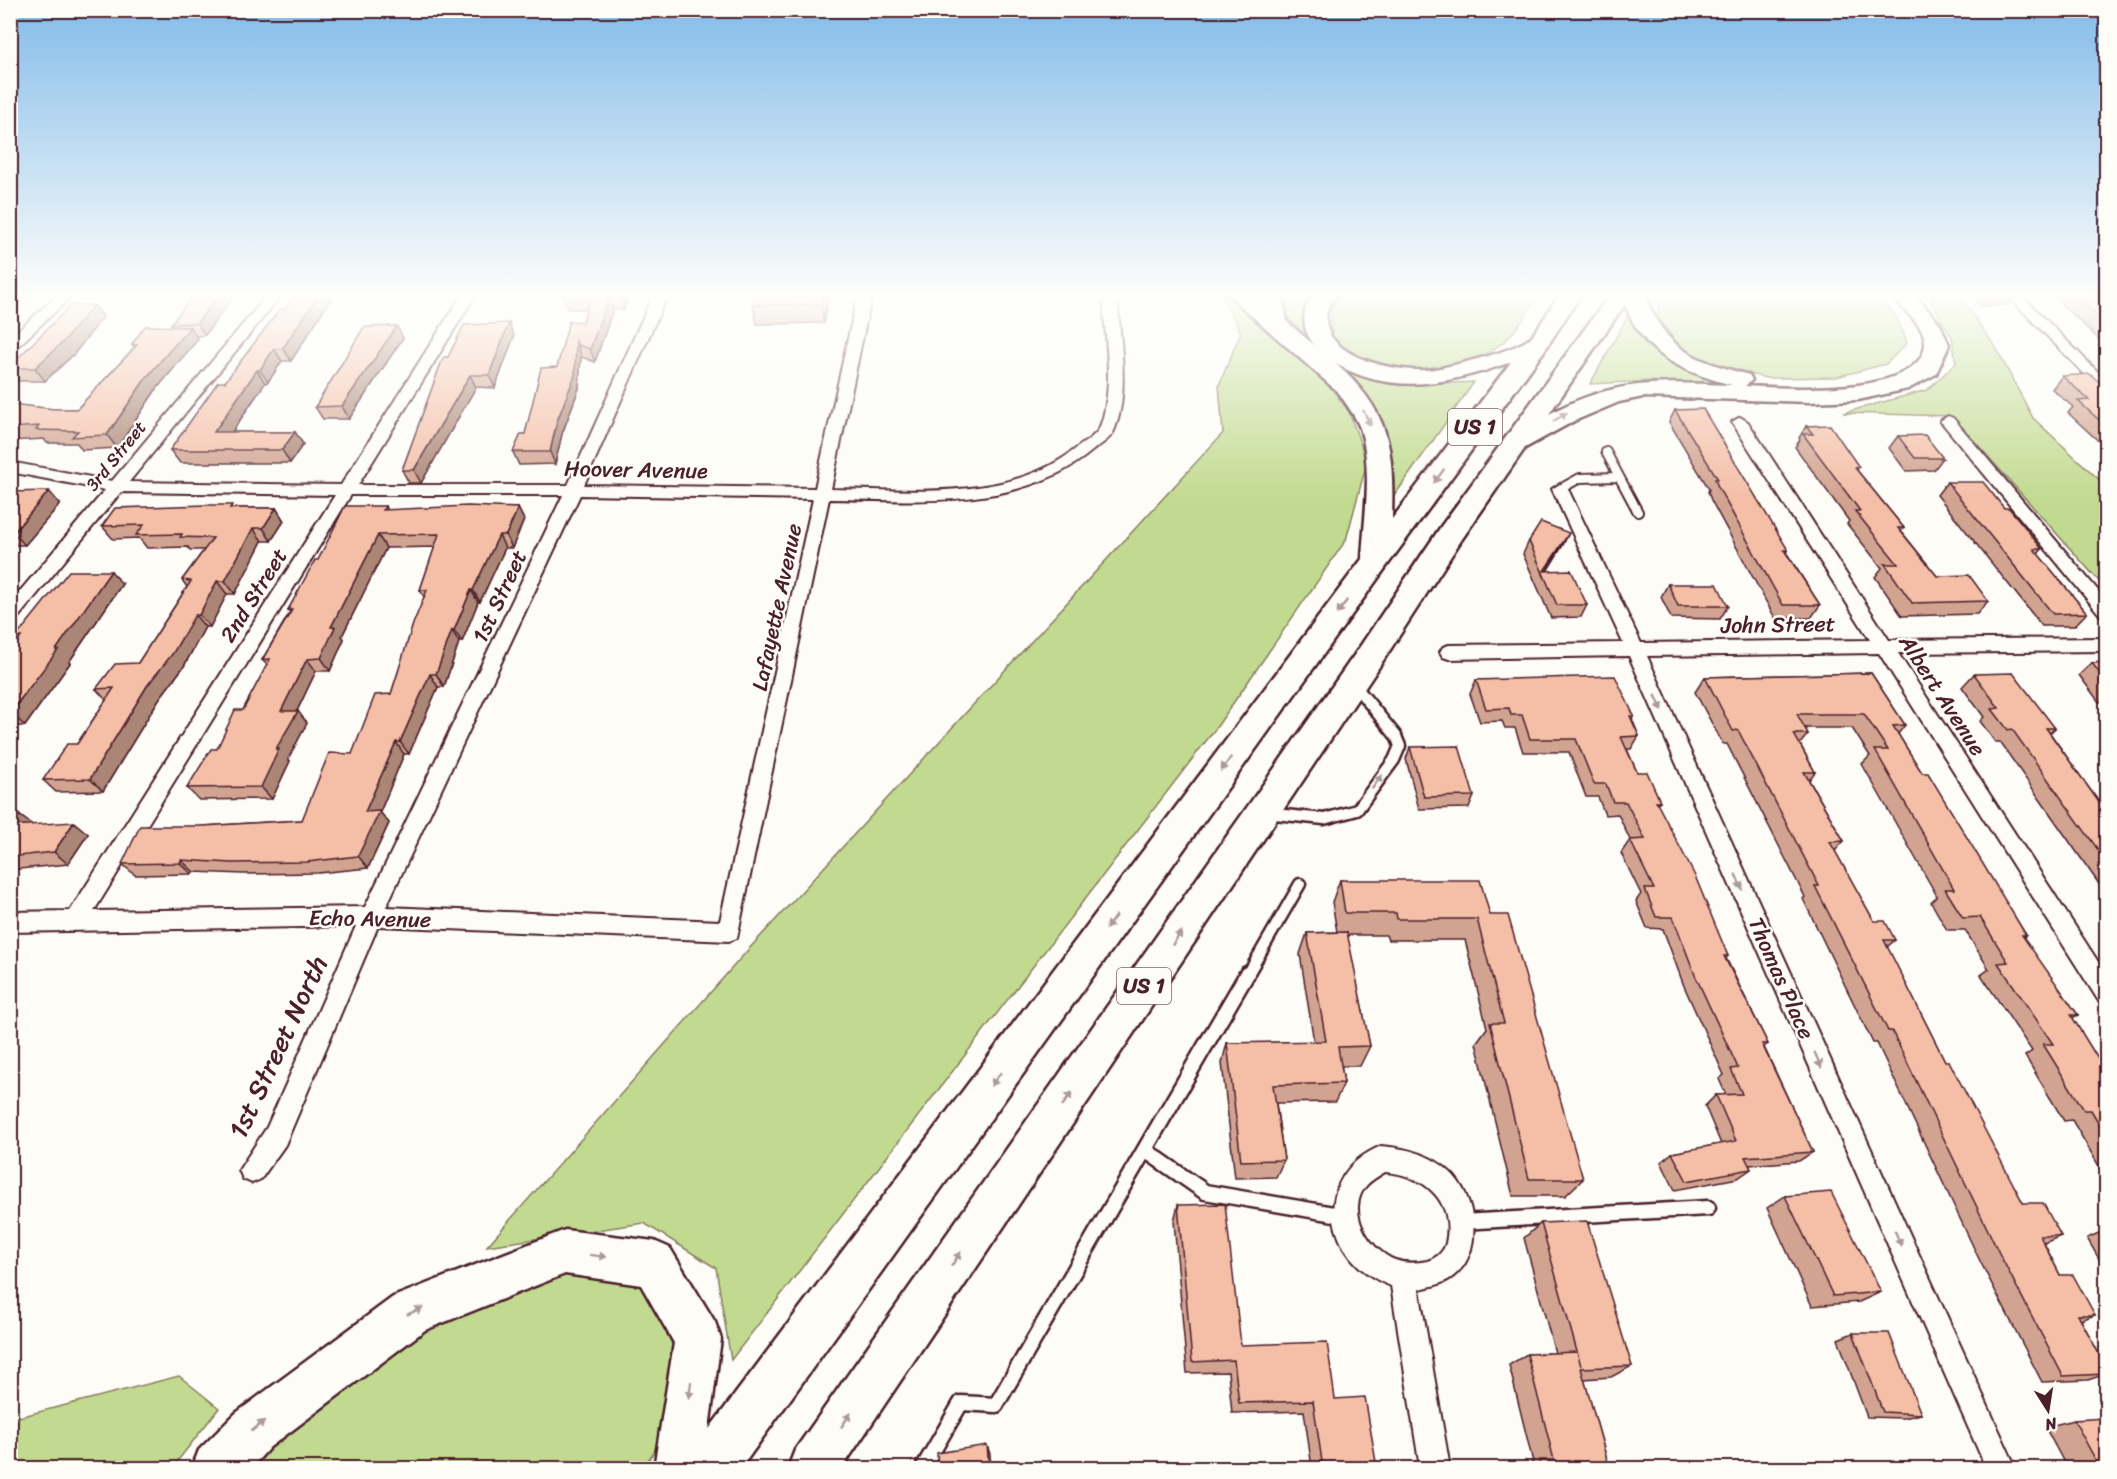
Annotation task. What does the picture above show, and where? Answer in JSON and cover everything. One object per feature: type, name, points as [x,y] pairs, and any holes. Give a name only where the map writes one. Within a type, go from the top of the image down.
[{"type":"highway","points":[[1319,362],[1347,387],[1364,411],[1373,429],[1380,474],[1376,560]]},
{"type":"highway","points":[[1352,362],[1368,371],[1397,378],[1436,378],[1466,372],[1489,362]]},
{"type":"highway","name":"US 1","points":[[711,1468],[1376,560],[1524,362]]},
{"type":"highway","name":"US 1","points":[[813,1468],[1511,448],[1573,362]]},
{"type":"highway","points":[[1687,362],[1707,372],[1752,383],[1802,387],[1888,373],[1902,362]]},
{"type":"highway","points":[[1511,448],[1572,410],[1604,398],[1643,390],[1808,397],[1890,386],[1919,375],[1933,362]]},
{"type":"highway","points":[[217,1468],[253,1430],[409,1313],[565,1252],[654,1264],[698,1339],[679,1468]]},
{"type":"street","name":"3rd Street","points":[[10,616],[219,362]]},
{"type":"street","name":"2nd Street","points":[[75,922],[426,362]]},
{"type":"street","name":"1st Street","points":[[371,916],[574,490],[631,362]]},
{"type":"street","name":"Lafayette Avenue","points":[[729,931],[851,362]]},
{"type":"street","name":"Hoover Avenue","points":[[10,467],[116,487],[918,495],[990,491],[1013,485],[1070,462],[1104,433],[1115,396],[1113,362]]},
{"type":"street","points":[[2080,362],[2106,388]]},
{"type":"street","points":[[1948,420],[2106,611]]},
{"type":"street","name":"Albert Avenue","points":[[1740,422],[2106,993]]},
{"type":"street","name":"Thomas Place","points":[[1560,489],[1635,650],[2001,1468]]},
{"type":"street","name":"John Street","points":[[1449,652],[2106,644]]},
{"type":"street","name":"Echo Avenue","points":[[10,922],[371,916],[729,931]]},
{"type":"street","name":"1st Street North","points":[[252,1170],[276,1136],[371,916]]},
{"type":"street","points":[[1381,1159],[1402,1159],[1425,1167],[1444,1183],[1457,1203],[1461,1222],[1458,1250],[1446,1267],[1426,1277],[1403,1277],[1379,1268],[1360,1250],[1348,1228],[1344,1205],[1349,1184],[1362,1168],[1381,1159]]},
{"type":"street","points":[[1403,1277],[1436,1468]]},
{"type":"lane","points":[[1606,452],[1638,512]]},
{"type":"lane","points":[[1560,489],[1567,481],[1582,477],[1619,477]]},
{"type":"lane","points":[[1263,813],[1321,820],[1350,815],[1357,810],[1394,760],[1400,746],[1391,728],[1352,682]]},
{"type":"lane","points":[[923,1468],[961,1403],[996,1405],[1300,884]]},
{"type":"lane","points":[[1145,1150],[1205,1192],[1346,1216]]},
{"type":"lane","points":[[1461,1222],[1708,1208]]},
{"type":"green space","points":[[1229,362],[1308,362],[1319,371],[1349,412],[1367,462],[1346,540],[1216,728],[731,1360],[716,1268],[644,1223],[487,1246],[747,951],[1223,433],[1219,385]]},
{"type":"green space","points":[[1366,362],[1467,362],[1448,368],[1408,372]]},
{"type":"green space","points":[[1602,362],[1673,362],[1690,373],[1742,387],[1649,381],[1590,384]]},
{"type":"green space","points":[[1704,362],[1888,362],[1836,377],[1766,378]]},
{"type":"green space","points":[[2003,362],[2033,418],[2106,486],[2106,589],[1952,416],[1843,413],[1927,390],[1956,363]]},
{"type":"green space","points":[[1336,364],[1400,385],[1474,382],[1392,499],[1387,437],[1354,384]]},
{"type":"green space","points":[[577,1270],[647,1274],[676,1356],[669,1432],[642,1468],[242,1468],[313,1399],[393,1338],[511,1288]]},
{"type":"green space","points":[[179,1376],[219,1408],[172,1468],[11,1468],[11,1419]]},
{"type":"building","points":[[14,362],[41,362],[35,368],[10,368]]},
{"type":"building","points":[[121,362],[160,362],[146,378],[107,435],[72,437],[78,431],[36,430],[39,426],[10,428],[10,404],[77,409]]},
{"type":"building","points":[[240,362],[265,362],[260,370],[257,370],[214,432],[295,432],[282,450],[170,450],[218,382],[225,382]]},
{"type":"building","points":[[343,362],[372,362],[342,406],[315,407]]},
{"type":"building","points":[[494,362],[489,375],[470,375],[414,470],[402,470],[441,363]]},
{"type":"building","points":[[558,362],[575,362],[575,375],[557,421],[550,452],[513,452],[521,434],[525,434],[541,368],[557,367]]},
{"type":"building","points":[[2090,374],[2106,388],[2106,426],[2078,401],[2089,400],[2062,376]]},
{"type":"building","points":[[1703,409],[1788,550],[1784,550],[1820,605],[1783,605],[1718,487],[1715,479],[1718,479],[1675,410]]},
{"type":"building","points":[[1830,425],[1859,467],[1855,468],[1904,528],[1898,528],[1937,576],[1969,575],[1988,601],[1912,603],[1885,564],[1898,564],[1855,511],[1860,511],[1803,434],[1813,434],[1806,426]]},
{"type":"building","points":[[1925,435],[1943,458],[1915,458],[1898,436]]},
{"type":"building","points":[[1947,482],[1983,482],[2004,508],[2009,508],[2024,526],[2042,549],[2034,549],[2087,613],[2053,614]]},
{"type":"building","points":[[49,491],[13,533],[10,533],[10,492]]},
{"type":"building","points":[[232,505],[230,508],[276,508],[263,528],[253,528],[225,581],[217,581],[199,615],[195,615],[173,653],[147,686],[90,779],[43,780],[67,744],[77,744],[114,688],[96,689],[115,664],[138,663],[191,581],[182,580],[213,538],[180,537],[182,534],[136,535],[144,525],[102,526],[115,508]]},
{"type":"building","points":[[345,506],[385,506],[383,510],[468,506],[518,508],[506,535],[499,535],[452,630],[436,674],[430,674],[400,742],[396,742],[365,812],[380,811],[358,856],[307,862],[232,863],[181,860],[180,863],[122,864],[140,826],[203,826],[302,820],[329,753],[352,754],[375,695],[391,694],[413,624],[427,590],[420,590],[439,534],[378,535],[331,627],[335,627],[321,658],[307,659],[281,711],[298,711],[276,749],[279,749],[261,787],[187,788],[211,749],[217,749],[235,710],[243,710],[270,659],[262,660],[292,610],[288,610],[315,560],[318,560]]},
{"type":"building","points":[[1541,522],[1569,533],[1544,571],[1571,570],[1587,605],[1557,605],[1529,541]]},
{"type":"building","points":[[69,571],[111,571],[56,650],[58,650],[10,713],[10,652],[21,637],[16,637]]},
{"type":"building","points":[[1668,584],[1717,584],[1728,606],[1678,606]]},
{"type":"building","points":[[2106,662],[2106,682],[2092,663]]},
{"type":"building","points":[[1871,673],[1905,725],[1893,726],[1922,773],[1928,773],[2026,935],[2022,935],[2078,1015],[2071,1015],[2106,1072],[2106,1135],[2091,1110],[2084,1110],[2043,1044],[2053,1044],[1998,963],[2008,962],[1980,917],[1963,918],[1945,889],[1954,889],[1875,750],[1888,750],[1864,714],[1797,714],[1808,734],[1794,734],[1815,772],[1804,772],[1844,841],[1830,842],[1874,921],[1885,921],[1895,940],[1884,940],[1945,1061],[1949,1061],[2023,1203],[2043,1203],[2061,1236],[2040,1236],[2060,1275],[2073,1275],[2095,1315],[2078,1315],[2106,1367],[2106,1374],[2063,1376],[1999,1253],[1892,1031],[1888,1031],[1815,886],[1819,886],[1738,730],[1733,731],[1705,677]]},
{"type":"building","points":[[2013,673],[2055,728],[2046,728],[2106,812],[2106,861],[2012,729],[2008,730],[1992,709],[1999,708],[1974,674]]},
{"type":"building","points":[[1615,676],[1634,716],[1630,716],[1639,736],[1621,737],[1637,772],[1647,772],[1660,801],[1656,801],[1695,876],[1728,956],[1724,956],[1768,1044],[1762,1044],[1813,1152],[1745,1157],[1751,1169],[1687,1181],[1672,1153],[1736,1141],[1716,1095],[1742,1094],[1731,1069],[1738,1068],[1695,975],[1673,917],[1656,917],[1645,889],[1654,889],[1630,840],[1645,839],[1626,802],[1613,802],[1606,784],[1594,784],[1576,739],[1530,739],[1522,715],[1511,715],[1509,708],[1486,709],[1476,680]]},
{"type":"building","points":[[1459,746],[1474,796],[1424,797],[1410,747]]},
{"type":"building","points":[[19,815],[12,826],[74,822],[54,852],[10,857],[10,816]]},
{"type":"building","points":[[1340,880],[1480,880],[1490,915],[1508,915],[1583,1179],[1529,1179],[1490,1023],[1504,1023],[1477,919],[1397,919],[1396,913],[1345,913]]},
{"type":"building","points":[[1347,932],[1370,1046],[1338,1047],[1344,1083],[1273,1085],[1284,1160],[1241,1161],[1227,1043],[1326,1041],[1307,933]]},
{"type":"building","points":[[1831,1192],[1881,1292],[1833,1296],[1785,1196]]},
{"type":"building","points":[[1225,1204],[1241,1345],[1327,1342],[1335,1399],[1365,1397],[1377,1468],[1323,1468],[1313,1401],[1239,1403],[1234,1360],[1192,1362],[1178,1205]]},
{"type":"building","points":[[1587,1221],[1632,1366],[1581,1368],[1608,1463],[1594,1464],[1595,1468],[1541,1468],[1539,1460],[1554,1460],[1527,1354],[1577,1352],[1581,1366],[1541,1223]]},
{"type":"building","points":[[1853,1333],[1889,1333],[1921,1414],[1883,1412]]},
{"type":"building","points":[[2106,1418],[2106,1468],[2100,1468],[2074,1420]]},
{"type":"building","points":[[987,1445],[989,1468],[938,1468],[937,1453]]}]
